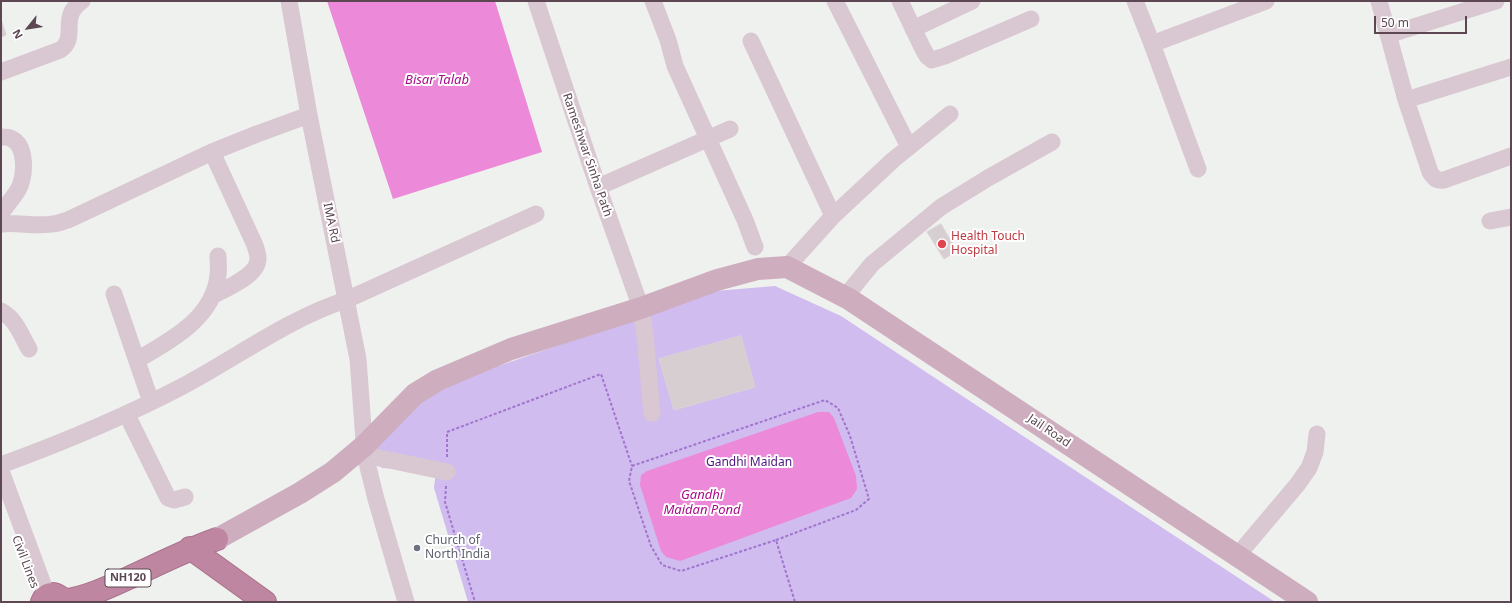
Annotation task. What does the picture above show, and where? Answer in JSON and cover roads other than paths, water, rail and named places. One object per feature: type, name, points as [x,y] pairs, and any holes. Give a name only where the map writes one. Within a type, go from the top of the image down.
[{"type":"highway","points":[[217,539],[197,553],[265,602]]},
{"type":"highway","name":"NH120","points":[[51,600],[77,598],[102,590],[197,553]]},
{"type":"highway","name":"NH120","points":[[102,602],[197,553]]},
{"type":"main road","name":"Jail Road","points":[[787,268],[845,297],[1307,602]]},
{"type":"main road","points":[[217,539],[300,493],[365,450],[415,394],[438,380],[511,349],[641,308],[717,280],[758,269],[787,268]]},
{"type":"street","points":[[1,72],[65,47],[68,40],[70,14],[75,6],[82,1]]},
{"type":"street","name":"IMA Rd","points":[[289,1],[309,115],[358,358],[365,450],[376,498],[406,602]]},
{"type":"street","name":"Rameshwar Sinha Path","points":[[536,1],[598,187],[641,308],[652,413]]},
{"type":"street","points":[[653,1],[668,40],[675,66],[745,220],[755,246]]},
{"type":"street","points":[[835,1],[908,147]]},
{"type":"street","points":[[900,1],[923,49],[927,56],[932,60],[945,56],[1031,19]]},
{"type":"street","points":[[913,29],[972,1]]},
{"type":"street","points":[[1135,1],[1198,169]]},
{"type":"street","points":[[1152,44],[1266,1]]},
{"type":"street","points":[[1379,1],[1406,100],[1430,172],[1434,178],[1444,180],[1511,156]]},
{"type":"street","points":[[1388,35],[1496,1]]},
{"type":"street","points":[[751,41],[833,216]]},
{"type":"street","points":[[1406,100],[1511,67]]},
{"type":"street","points":[[787,268],[833,216],[893,160],[950,114]]},
{"type":"street","points":[[1,224],[17,223],[39,225],[52,224],[68,220],[212,152],[309,115]]},
{"type":"street","points":[[598,187],[730,129]]},
{"type":"street","points":[[1,137],[10,137],[16,142],[22,153],[23,164],[22,178],[18,190],[1,213]]},
{"type":"street","points":[[845,297],[872,264],[941,207],[988,178],[1052,142]]},
{"type":"street","points":[[212,152],[254,243],[258,260],[255,270],[212,296]]},
{"type":"street","points":[[1,465],[69,440],[127,415],[186,384],[291,323],[323,308],[346,300],[536,214]]},
{"type":"street","points":[[1490,221],[1511,217]]},
{"type":"street","points":[[137,360],[170,341],[186,329],[201,313],[212,296],[218,275],[218,256]]},
{"type":"street","points":[[114,294],[151,402]]},
{"type":"street","points":[[1,311],[8,315],[15,323],[29,349]]},
{"type":"street","points":[[127,415],[168,498],[174,500],[185,497]]},
{"type":"street","points":[[1237,556],[1297,485],[1309,468],[1315,452],[1317,434]]},
{"type":"street","points":[[365,450],[447,472]]},
{"type":"street","points":[[1,471],[51,600]]},
{"type":"street","name":"Civil Lines","points":[[1,499],[51,600]]},
{"type":"water","name":"Bisar Talab","points":[[327,1],[495,1],[542,152],[393,199]]},
{"type":"water","name":"Gandhi Maidan Pond","points":[[818,412],[829,412],[834,418],[856,476],[857,489],[851,498],[680,561],[666,557],[661,551],[640,485],[641,475],[647,471]]},
{"type":"place","name":"Health Touch Hospital","points":[[942,244]]},
{"type":"place","name":"Church of North India","points":[[417,548]]},
{"type":"park label","name":"Gandhi Maidan","points":[[749,463]]}]
